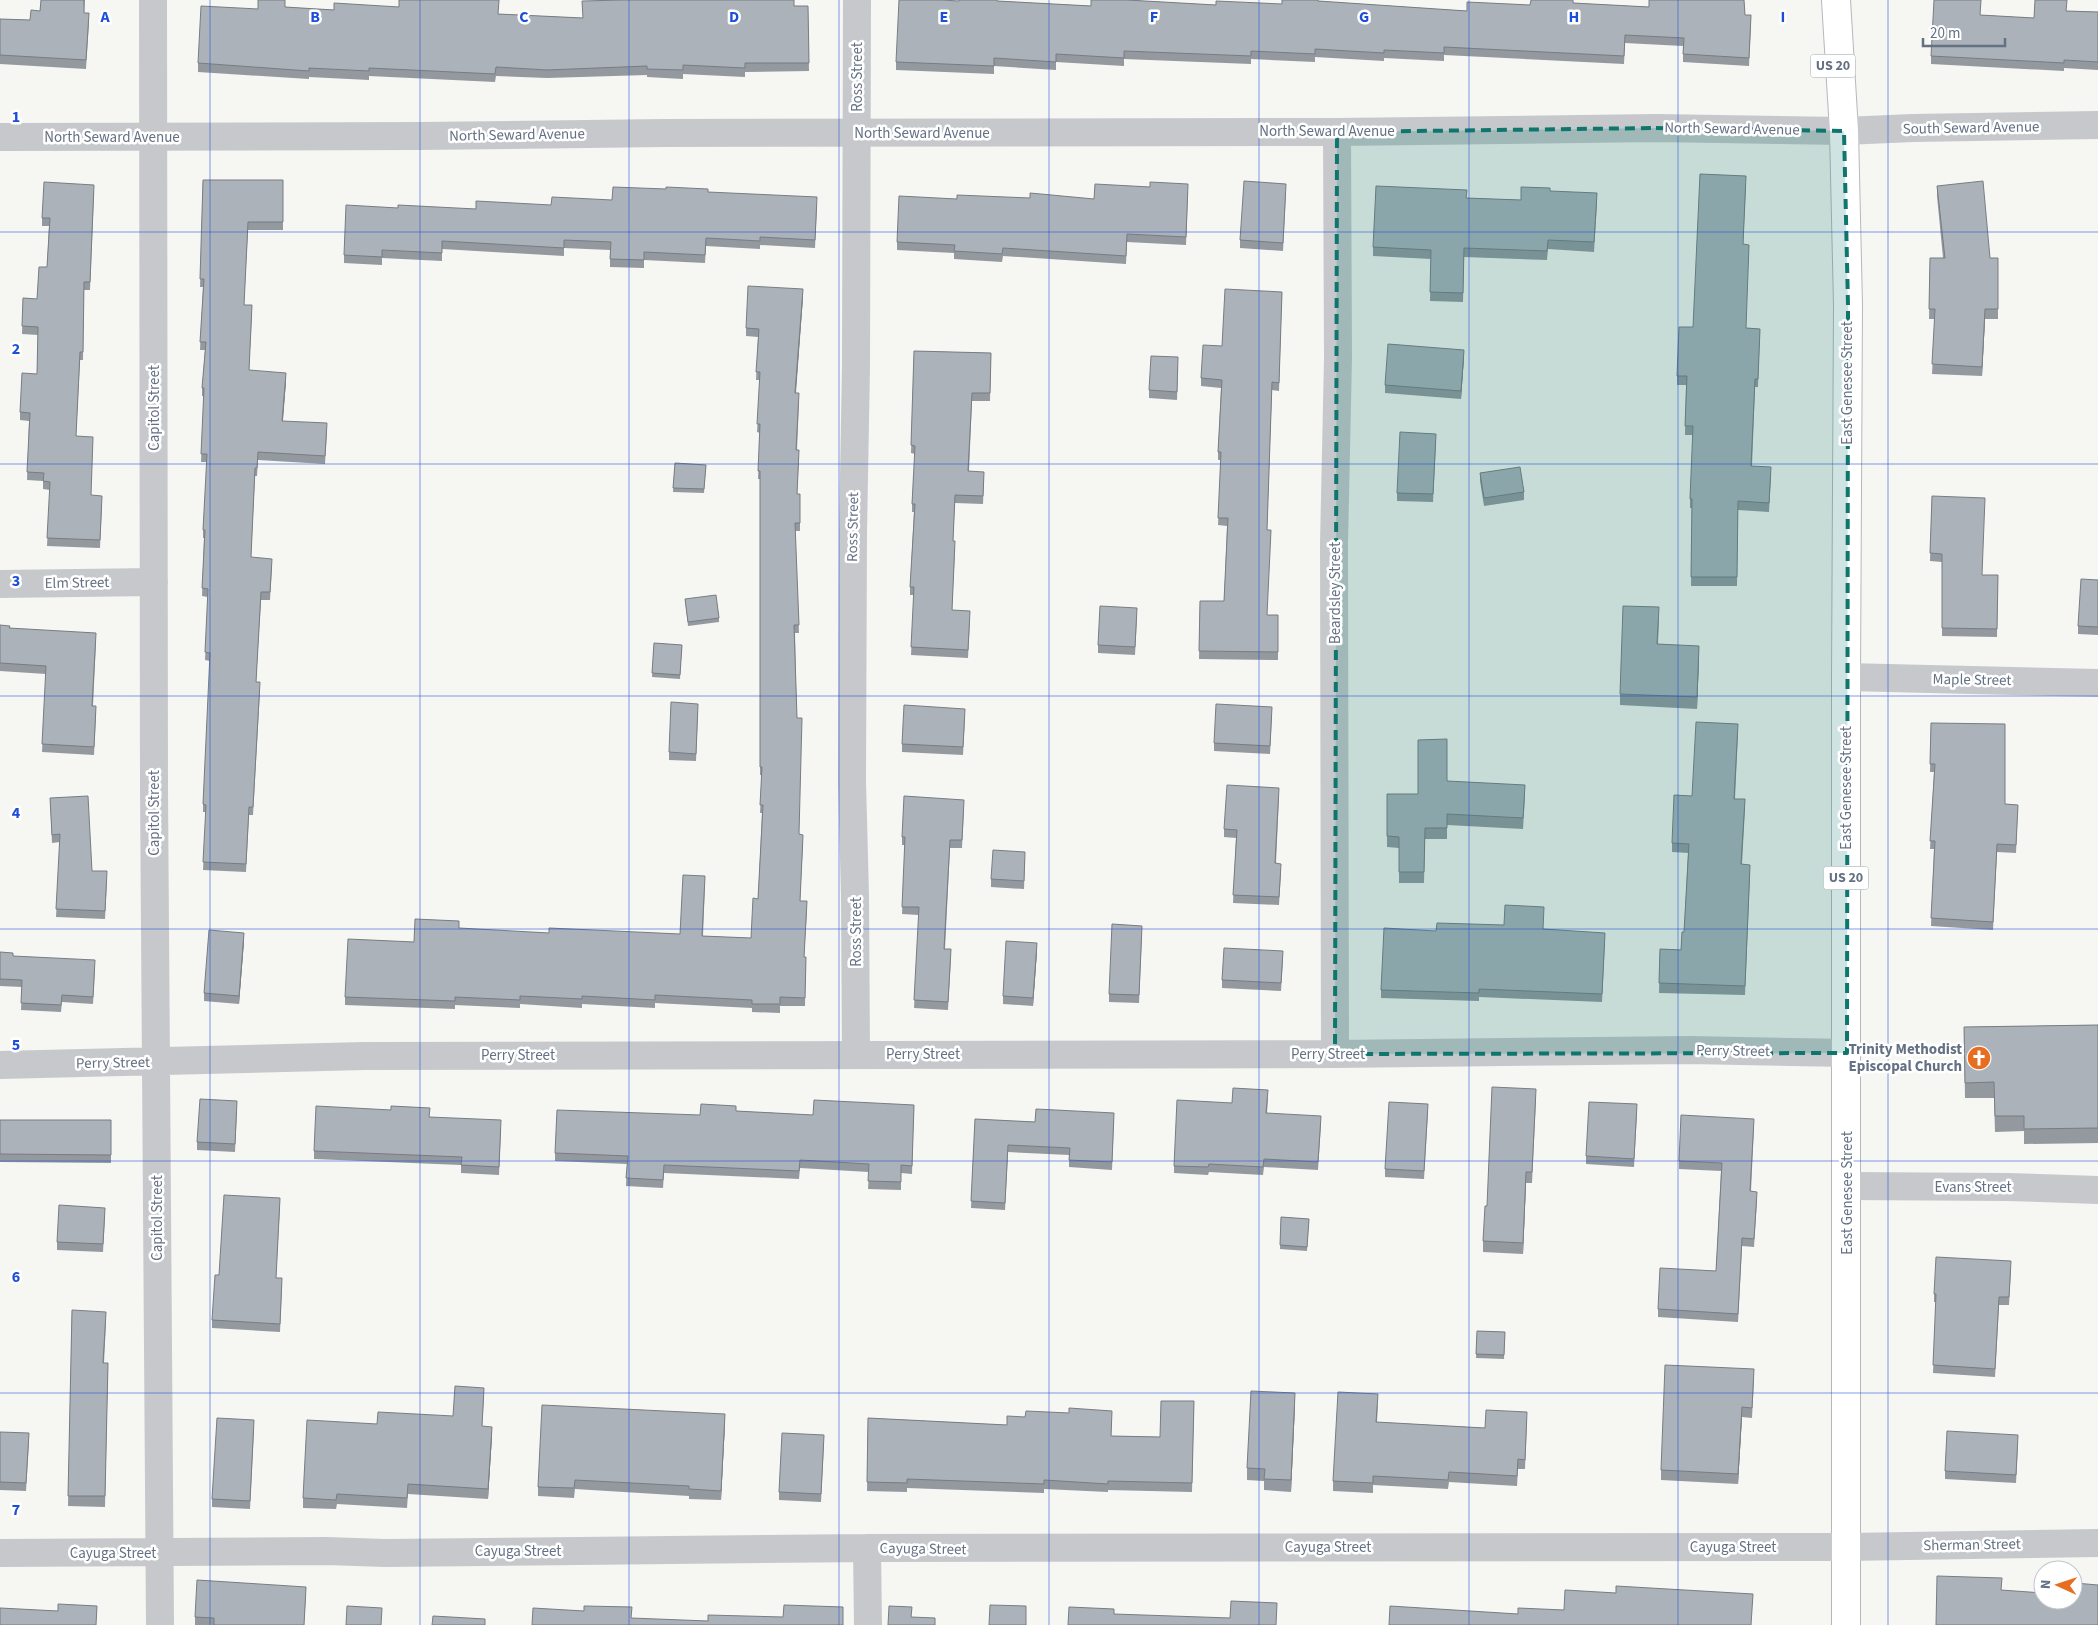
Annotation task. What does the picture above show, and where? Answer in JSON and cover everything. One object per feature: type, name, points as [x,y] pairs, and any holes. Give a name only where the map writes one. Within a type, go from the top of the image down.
[{"type":"highway","name":"East Genesee Street","points":[[1822,0],[1844,131]]},
{"type":"highway","name":"East Genesee Street","points":[[1836,0],[1844,131],[1848,305],[1846,1625]]},
{"type":"street","name":"Capitol Street","points":[[153,0],[154,582],[160,1625]]},
{"type":"street","name":"Ross Street","points":[[856,1054],[856,895],[852,780],[857,0]]},
{"type":"street","name":"South Seward Avenue","points":[[1844,131],[2098,125]]},
{"type":"street","name":"North Seward Avenue","points":[[0,137],[153,138],[663,132],[1337,132],[1656,128],[1844,131]]},
{"type":"street","name":"Beardsley Street","points":[[1335,1054],[1334,544],[1338,358],[1337,132]]},
{"type":"street","name":"Elm Street","points":[[0,584],[154,582]]},
{"type":"street","name":"Maple Street","points":[[1846,678],[2098,683]]},
{"type":"street","name":"Perry Street","points":[[0,1066],[375,1056],[1335,1054],[1690,1050],[1847,1053]]},
{"type":"street","name":"Evans Street","points":[[1847,1186],[2008,1187],[2098,1190]]},
{"type":"street","name":"Sherman Street","points":[[1846,1547],[2098,1543]]},
{"type":"street","name":"Cayuga Street","points":[[0,1553],[868,1548],[1846,1547]]},
{"type":"street","points":[[868,1548],[868,1625]]},
{"type":"highlighted area","points":[[1656,128],[1844,131],[1848,305],[1847,1053],[1335,1054],[1337,132]]},
{"type":"building","points":[[41,0],[84,0],[84,13],[89,13],[86,60],[0,55],[0,19],[30,20],[31,10],[40,11]]},
{"type":"building","points":[[258,0],[285,0],[285,7],[334,10],[334,3],[399,7],[399,0],[499,0],[498,14],[583,18],[582,1],[794,0],[794,6],[808,6],[809,63],[745,63],[745,68],[683,65],[683,70],[647,69],[647,66],[547,70],[496,67],[495,74],[369,68],[369,71],[309,68],[309,71],[198,63],[201,6],[258,9]]},
{"type":"building","points":[[899,0],[997,0],[1091,6],[1091,0],[1216,5],[1216,1],[1282,4],[1282,0],[1318,0],[1467,11],[1467,2],[1530,5],[1531,0],[1573,0],[1573,3],[1649,7],[1649,0],[1744,0],[1745,15],[1751,15],[1749,58],[1683,54],[1684,38],[1625,35],[1624,56],[1444,47],[1444,53],[1384,50],[1384,53],[1315,49],[1315,54],[1251,51],[1251,56],[1124,51],[1124,58],[1056,54],[1056,62],[994,58],[994,66],[896,62]]},
{"type":"building","points":[[1934,0],[1981,0],[1980,15],[2034,18],[2035,0],[2067,0],[2066,11],[2098,12],[2098,62],[2064,60],[2064,63],[1931,56]]},
{"type":"building","points":[[1700,174],[1746,176],[1743,244],[1749,245],[1746,328],[1760,329],[1758,379],[1755,379],[1751,466],[1771,467],[1769,503],[1738,501],[1737,577],[1691,577],[1692,499],[1690,499],[1693,426],[1685,426],[1687,376],[1677,376],[1679,327],[1693,327]]},
{"type":"building","points":[[203,180],[283,180],[283,222],[248,222],[244,305],[252,305],[249,370],[286,373],[282,421],[327,423],[325,456],[258,452],[257,468],[255,468],[251,557],[272,559],[270,592],[261,592],[256,682],[260,682],[253,807],[249,807],[246,864],[203,862],[206,805],[203,804],[210,653],[205,652],[208,589],[202,588],[207,454],[201,454],[204,388],[202,388],[206,342],[200,342],[204,279],[200,279]]},
{"type":"building","points":[[1244,181],[1286,184],[1283,243],[1240,240]]},
{"type":"building","points":[[1983,181],[1990,258],[1998,258],[1998,309],[1985,309],[1982,367],[1932,364],[1935,309],[1929,309],[1930,258],[1945,258],[1937,186]]},
{"type":"building","points":[[44,182],[94,185],[90,282],[84,282],[83,352],[80,352],[76,436],[93,437],[91,495],[102,496],[100,540],[47,538],[50,482],[43,481],[44,473],[27,472],[30,413],[20,412],[22,373],[37,374],[38,327],[22,326],[23,298],[37,299],[39,267],[47,267],[50,218],[42,218]]},
{"type":"building","points":[[1150,182],[1188,184],[1186,237],[1127,234],[1126,256],[1003,248],[1002,254],[954,251],[955,245],[897,242],[899,196],[957,199],[957,195],[1030,198],[1030,193],[1094,199],[1095,184],[1150,187]]},
{"type":"building","points":[[1376,186],[1467,190],[1466,198],[1521,200],[1521,187],[1550,188],[1550,191],[1597,193],[1594,242],[1548,240],[1547,251],[1464,248],[1463,293],[1430,292],[1431,250],[1373,247]]},
{"type":"building","points":[[613,187],[708,189],[708,192],[817,197],[815,240],[760,237],[760,241],[706,238],[705,255],[644,252],[644,260],[610,259],[611,242],[564,240],[564,248],[442,241],[442,253],[382,250],[382,257],[344,255],[346,205],[398,208],[398,205],[476,209],[476,201],[551,205],[552,197],[612,200]]},
{"type":"building","points":[[748,286],[803,289],[795,393],[799,393],[796,450],[799,450],[797,494],[800,494],[800,523],[795,523],[799,625],[794,625],[797,718],[802,718],[799,834],[803,835],[800,901],[807,901],[804,957],[806,957],[805,998],[780,997],[780,1004],[752,1004],[752,1000],[655,995],[655,1000],[582,996],[582,999],[520,996],[520,1000],[455,997],[455,1001],[345,997],[348,939],[414,942],[415,919],[459,921],[459,928],[549,933],[549,928],[680,934],[683,875],[705,876],[702,936],[751,938],[753,898],[758,899],[763,805],[760,805],[762,767],[760,767],[760,471],[758,471],[760,424],[757,424],[760,372],[756,372],[759,329],[746,328]]},
{"type":"building","points":[[1225,289],[1282,292],[1279,383],[1272,382],[1267,530],[1271,530],[1267,615],[1278,615],[1278,652],[1199,651],[1200,601],[1224,601],[1228,518],[1218,518],[1221,452],[1218,452],[1222,380],[1201,378],[1203,345],[1222,346]]},
{"type":"building","points":[[1388,344],[1464,350],[1461,391],[1385,385]]},
{"type":"building","points":[[914,351],[991,353],[990,393],[972,393],[968,471],[984,472],[983,496],[955,495],[952,610],[970,611],[968,650],[911,647],[914,587],[910,587],[915,504],[912,504],[915,446],[911,445]]},
{"type":"building","points":[[1151,356],[1178,357],[1177,392],[1149,390]]},
{"type":"building","points":[[1400,432],[1436,434],[1433,494],[1397,493]]},
{"type":"building","points":[[675,463],[706,465],[704,489],[673,488]]},
{"type":"building","points":[[1520,467],[1524,492],[1484,498],[1480,473]]},
{"type":"building","points":[[1932,496],[1985,498],[1982,575],[1998,575],[1997,629],[1942,628],[1942,554],[1930,553]]},
{"type":"building","points":[[2081,579],[2098,580],[2098,627],[2078,626]]},
{"type":"building","points":[[716,595],[719,618],[688,622],[685,599]]},
{"type":"building","points":[[1100,606],[1137,608],[1135,647],[1098,645]]},
{"type":"building","points":[[1623,606],[1659,607],[1657,644],[1699,646],[1697,697],[1620,694]]},
{"type":"building","points":[[0,625],[10,626],[9,628],[96,633],[92,706],[96,706],[94,747],[42,744],[46,666],[0,663]]},
{"type":"building","points":[[654,643],[682,645],[680,675],[652,673]]},
{"type":"building","points":[[671,702],[698,704],[696,754],[669,752]]},
{"type":"building","points":[[1216,704],[1272,707],[1270,746],[1214,743]]},
{"type":"building","points":[[904,705],[965,709],[963,747],[902,744]]},
{"type":"building","points":[[1696,722],[1738,724],[1734,799],[1745,799],[1741,864],[1750,865],[1745,986],[1659,983],[1660,949],[1681,950],[1682,932],[1684,932],[1689,844],[1672,843],[1674,795],[1692,796]]},
{"type":"building","points":[[1931,723],[2005,724],[2005,804],[2018,805],[2016,845],[1997,844],[1993,922],[1931,918],[1935,841],[1930,841],[1935,764],[1930,764]]},
{"type":"building","points":[[1447,739],[1447,781],[1525,785],[1523,818],[1447,814],[1447,828],[1425,828],[1424,872],[1399,872],[1399,837],[1387,836],[1387,794],[1418,794],[1418,740]]},
{"type":"building","points":[[1227,785],[1279,788],[1275,863],[1281,864],[1279,897],[1233,895],[1237,830],[1224,829]]},
{"type":"building","points":[[88,796],[92,871],[107,871],[105,911],[56,909],[60,834],[52,835],[50,798]]},
{"type":"building","points":[[904,796],[964,800],[962,840],[950,840],[944,949],[951,949],[948,1002],[914,1000],[919,907],[902,907],[905,837],[902,837]]},
{"type":"building","points":[[993,850],[1025,852],[1024,881],[991,879]]},
{"type":"building","points":[[1505,905],[1544,907],[1543,929],[1605,933],[1602,994],[1479,989],[1479,993],[1381,990],[1384,928],[1436,931],[1437,923],[1504,925]]},
{"type":"building","points":[[1112,924],[1142,926],[1139,995],[1109,994]]},
{"type":"building","points":[[209,930],[244,933],[239,996],[204,993]]},
{"type":"building","points":[[1006,941],[1037,943],[1033,998],[1003,996]]},
{"type":"building","points":[[1224,948],[1283,951],[1281,983],[1222,980]]},
{"type":"building","points":[[0,952],[13,953],[13,956],[95,960],[93,997],[62,995],[61,1005],[21,1003],[22,980],[0,979]]},
{"type":"building","points":[[2098,1025],[2098,1128],[2024,1129],[2024,1116],[1995,1116],[1994,1082],[1965,1083],[1964,1027]]},
{"type":"building","points":[[1492,1087],[1536,1089],[1532,1172],[1526,1172],[1523,1243],[1483,1241],[1485,1206],[1487,1206]]},
{"type":"building","points":[[1233,1088],[1268,1090],[1266,1113],[1321,1116],[1318,1162],[1264,1159],[1263,1167],[1209,1164],[1208,1167],[1174,1166],[1177,1100],[1232,1103]]},
{"type":"building","points":[[200,1099],[237,1101],[235,1144],[197,1142]]},
{"type":"building","points":[[814,1100],[914,1105],[912,1166],[901,1165],[901,1182],[868,1181],[869,1164],[800,1160],[799,1171],[664,1165],[663,1180],[626,1178],[628,1156],[555,1153],[557,1110],[700,1115],[701,1104],[736,1106],[736,1111],[813,1115]]},
{"type":"building","points":[[1389,1102],[1428,1104],[1424,1171],[1385,1169]]},
{"type":"building","points":[[1589,1102],[1637,1104],[1634,1159],[1586,1156]]},
{"type":"building","points":[[316,1106],[391,1110],[391,1106],[430,1108],[429,1117],[501,1120],[499,1167],[461,1165],[462,1157],[314,1151]]},
{"type":"building","points":[[1036,1109],[1114,1113],[1112,1162],[1069,1160],[1070,1148],[1008,1145],[1005,1203],[971,1201],[975,1119],[1035,1122]]},
{"type":"building","points":[[1681,1115],[1754,1119],[1750,1191],[1757,1192],[1754,1239],[1742,1238],[1738,1314],[1658,1309],[1660,1268],[1716,1271],[1722,1163],[1679,1161]]},
{"type":"building","points":[[0,1120],[111,1120],[111,1155],[0,1154]]},
{"type":"building","points":[[224,1195],[280,1198],[276,1278],[282,1278],[280,1324],[212,1320],[215,1275],[219,1275]]},
{"type":"building","points":[[59,1205],[105,1208],[103,1244],[57,1242]]},
{"type":"building","points":[[1281,1217],[1309,1219],[1307,1247],[1280,1245]]},
{"type":"building","points":[[1936,1257],[2011,1261],[2009,1297],[1999,1297],[1995,1369],[1933,1365]]},
{"type":"building","points":[[72,1310],[106,1312],[103,1363],[108,1363],[105,1496],[68,1496]]},
{"type":"building","points":[[1477,1331],[1505,1332],[1504,1355],[1476,1354]]},
{"type":"building","points":[[1665,1365],[1754,1369],[1752,1408],[1742,1407],[1738,1474],[1661,1470]]},
{"type":"building","points":[[455,1386],[484,1388],[482,1426],[492,1427],[488,1489],[408,1484],[407,1498],[337,1494],[336,1500],[303,1498],[307,1420],[377,1424],[378,1412],[453,1416]]},
{"type":"building","points":[[1251,1391],[1295,1393],[1291,1480],[1264,1479],[1265,1469],[1247,1468]]},
{"type":"building","points":[[1338,1392],[1378,1394],[1376,1422],[1485,1428],[1486,1410],[1527,1412],[1525,1460],[1518,1459],[1517,1476],[1449,1472],[1448,1480],[1373,1476],[1373,1483],[1333,1481]]},
{"type":"building","points":[[1161,1401],[1194,1401],[1192,1483],[1108,1481],[1108,1484],[1044,1480],[1044,1484],[907,1479],[907,1483],[867,1482],[868,1418],[1007,1425],[1007,1416],[1025,1417],[1026,1411],[1069,1413],[1069,1408],[1112,1411],[1111,1436],[1160,1437]]},
{"type":"building","points":[[542,1405],[725,1414],[721,1491],[689,1489],[689,1486],[575,1480],[574,1488],[538,1487]]},
{"type":"building","points":[[217,1418],[254,1420],[250,1501],[212,1499]]},
{"type":"building","points":[[1947,1431],[2018,1435],[2016,1475],[1945,1471]]},
{"type":"building","points":[[0,1432],[29,1433],[26,1483],[0,1482]]},
{"type":"building","points":[[782,1433],[824,1435],[821,1494],[779,1492]]},
{"type":"building","points":[[1937,1576],[2002,1578],[2001,1590],[2033,1592],[2033,1610],[2083,1610],[2083,1584],[2098,1585],[2098,1625],[1936,1625]]},
{"type":"building","points":[[197,1580],[306,1587],[304,1625],[214,1625],[214,1618],[195,1617]]},
{"type":"building","points":[[1616,1586],[1753,1594],[1751,1625],[1389,1625],[1390,1606],[1518,1614],[1518,1608],[1564,1610],[1565,1590],[1616,1593]]},
{"type":"building","points":[[1231,1601],[1277,1603],[1276,1625],[1068,1625],[1069,1607],[1114,1609],[1114,1614],[1230,1618]]},
{"type":"building","points":[[58,1604],[97,1606],[96,1625],[0,1625],[0,1608],[58,1611]]},
{"type":"building","points":[[784,1605],[843,1607],[843,1625],[532,1625],[533,1608],[584,1611],[584,1606],[632,1607],[631,1618],[708,1621],[708,1615],[783,1617]]},
{"type":"building","points":[[990,1605],[1026,1606],[1026,1625],[989,1625]]},
{"type":"building","points":[[347,1606],[382,1608],[381,1625],[346,1625]]},
{"type":"building","points":[[889,1606],[912,1607],[911,1617],[935,1618],[935,1625],[888,1625]]},
{"type":"building","points":[[433,1616],[485,1619],[485,1625],[432,1625]]},
{"type":"place","name":"Trinity Methodist Episcopal Church","points":[[1979,1058]]}]
